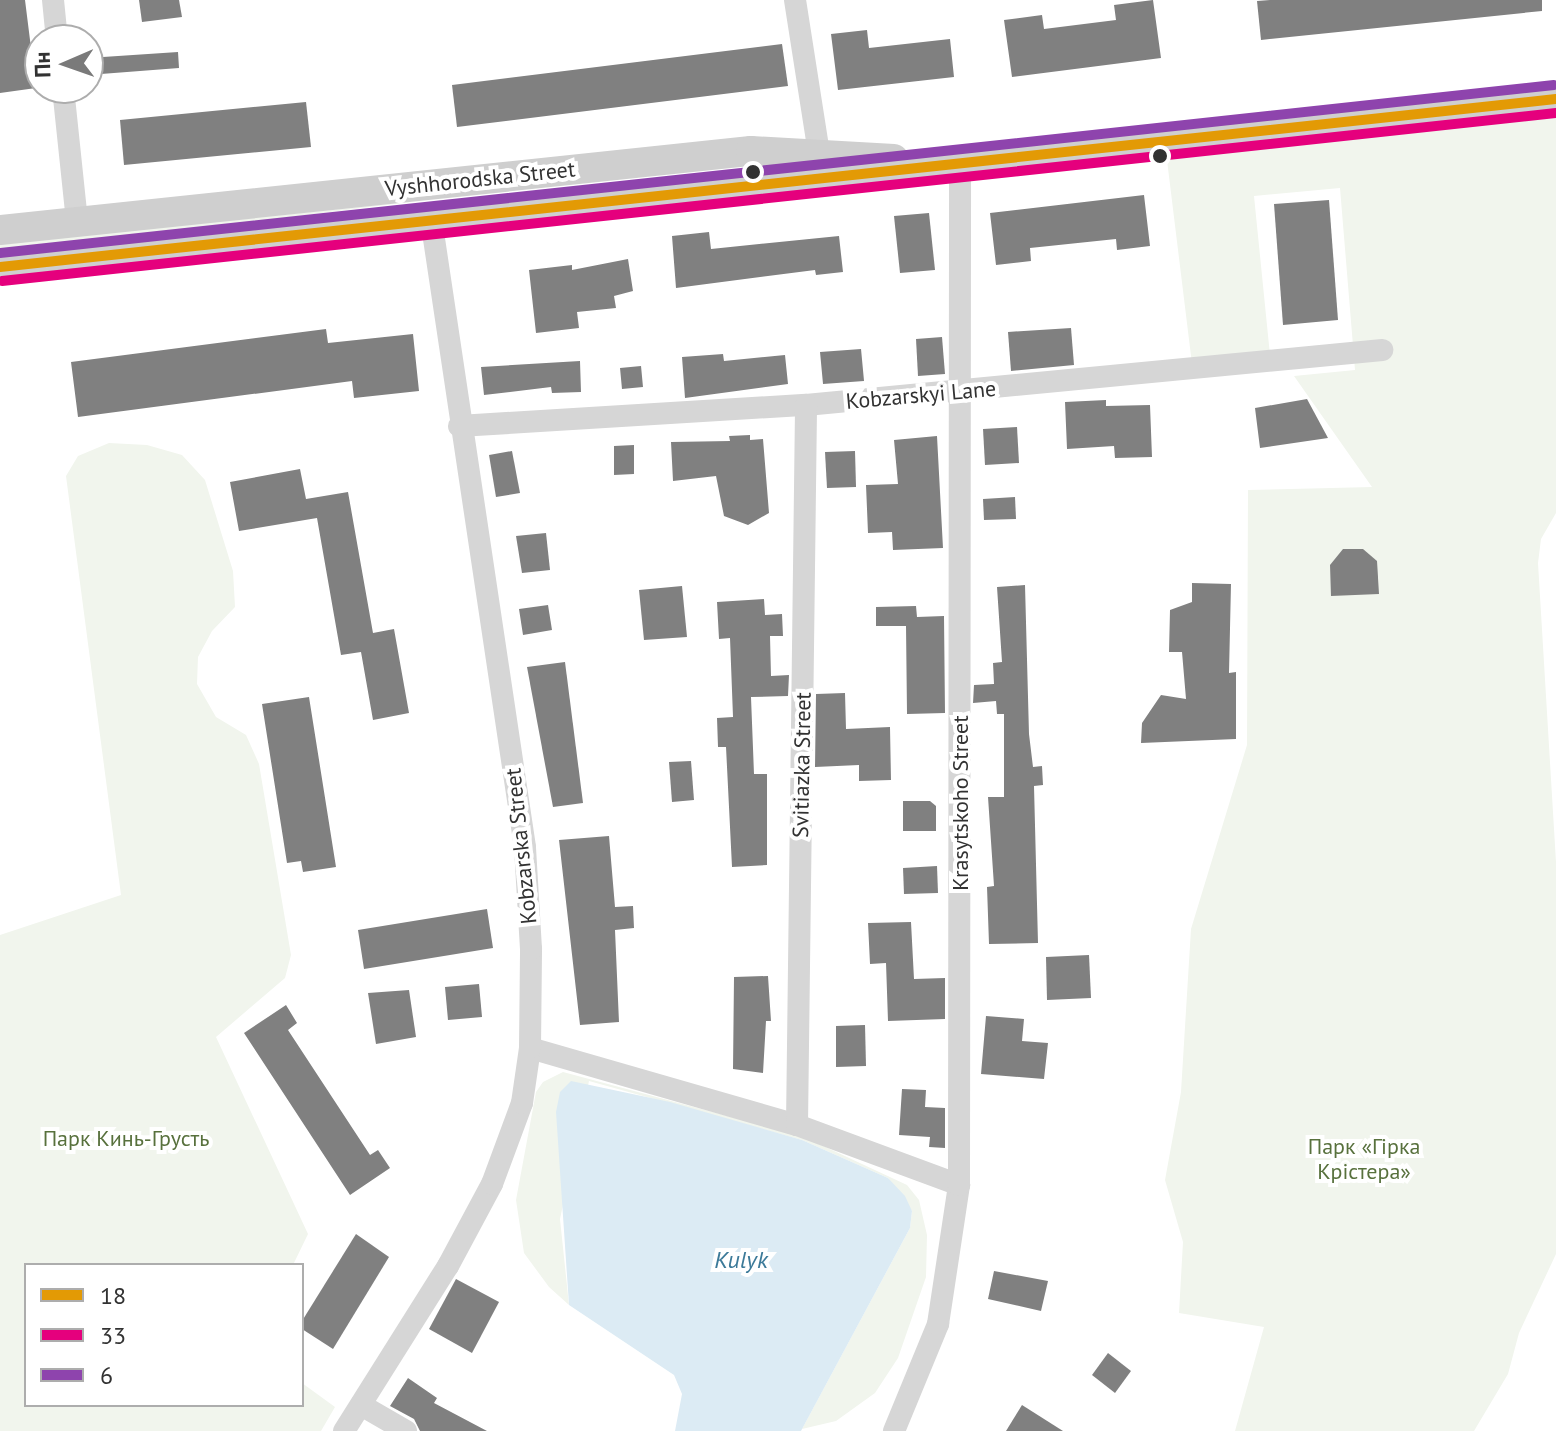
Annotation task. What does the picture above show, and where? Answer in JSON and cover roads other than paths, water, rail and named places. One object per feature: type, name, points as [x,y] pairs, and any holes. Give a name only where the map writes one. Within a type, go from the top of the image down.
[{"type":"main road","name":"Vyshhorodska Street","points":[[0,267],[1556,99]]},
{"type":"main road","name":"Vyshhorodska Street","points":[[0,230],[751,151],[960,164]]},
{"type":"street","points":[[53,0],[55,24]]},
{"type":"street","points":[[795,0],[819,153]]},
{"type":"street","points":[[65,104],[77,222]]},
{"type":"street","name":"Krasytskoho Street","points":[[894,1431],[938,1324],[959,1185],[960,164]]},
{"type":"street","name":"Kobzarska Street","points":[[344,1431],[448,1266],[492,1184],[522,1103],[530,1048],[525,847],[459,426],[431,219]]},
{"type":"street","name":"Kobzarskyi Lane","points":[[459,426],[806,405],[1382,350]]},
{"type":"street","name":"Svitiazka Street","points":[[797,1125],[806,405]]},
{"type":"street","points":[[530,1048],[797,1125],[959,1185]]},
{"type":"street","points":[[361,1405],[406,1431]]},
{"type":"water","name":"Kulyk","points":[[571,1081],[670,1102],[802,1140],[888,1178],[905,1196],[912,1211],[910,1228],[801,1431],[675,1431],[682,1394],[674,1375],[569,1305],[556,1112],[560,1092]]},
{"type":"park label","name":"Парк Кинь-Грусть","points":[[126,1139]]},
{"type":"park label","name":"Парк «Гірка Крістера»","points":[[1364,1158]]}]
